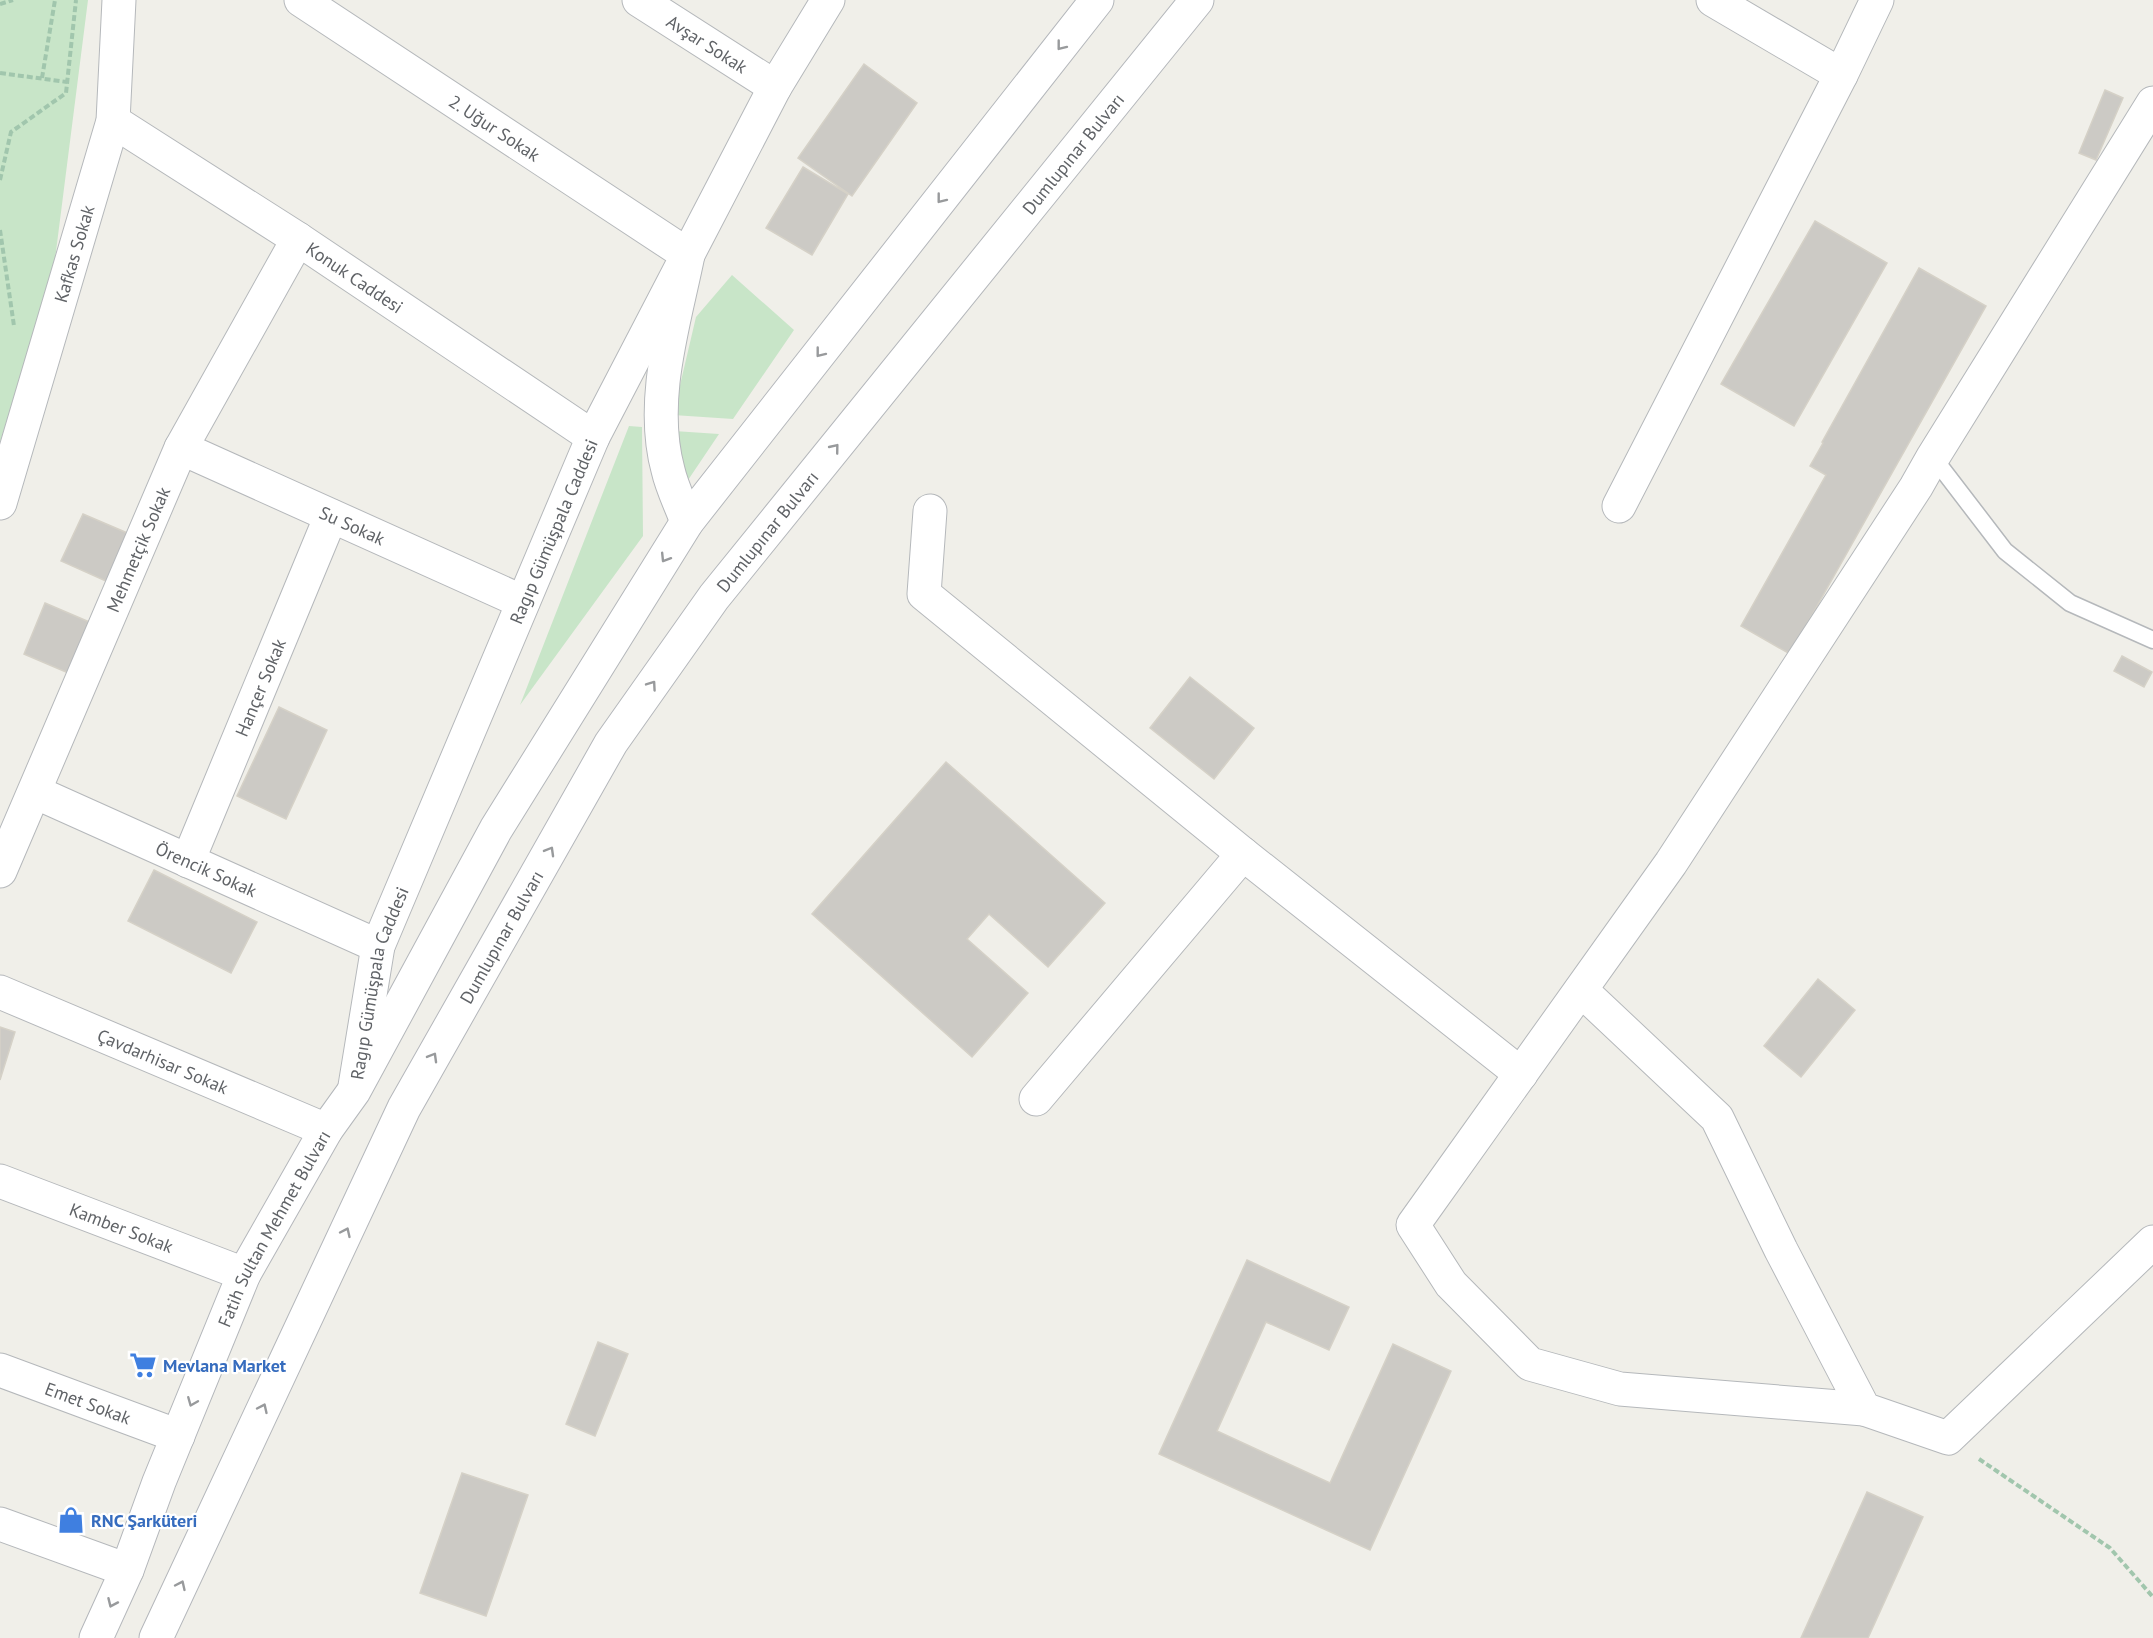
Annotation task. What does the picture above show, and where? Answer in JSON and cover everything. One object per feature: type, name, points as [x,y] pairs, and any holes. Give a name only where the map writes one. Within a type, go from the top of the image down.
[{"type":"street","name":"Kafkas Sokak","points":[[0,503],[113,121],[118,0]]},
{"type":"street","name":"Avşar Sokak","points":[[639,0],[775,87]]},
{"type":"street","name":"Ragıp Gümüşpala Caddesi","points":[[354,1090],[378,945],[593,436],[775,87],[828,0]]},
{"type":"street","points":[[354,1090],[496,829],[687,522],[1097,0]]},
{"type":"street","name":"Dumlupınar Bulvarı","points":[[156,1638],[404,1108],[611,743],[714,597],[1197,0]]},
{"type":"street","points":[[1713,0],[1841,75]]},
{"type":"street","points":[[1619,506],[1841,75],[1877,0]]},
{"type":"street","name":"2. Uğur Sokak","points":[[308,2],[688,255]]},
{"type":"street","points":[[2153,103],[1916,487],[1671,863],[1413,1225],[1451,1284],[1530,1364],[1620,1389],[1864,1409],[1948,1438],[2153,1242]]},
{"type":"street","name":"Konuk Caddesi","points":[[113,121],[298,239],[593,436]]},
{"type":"street","name":"Mehmetçik Sokak","points":[[0,871],[181,448],[298,239]]},
{"type":"street","points":[[687,522],[668,470],[661,424],[665,371],[688,255]]},
{"type":"street","name":"Su Sokak","points":[[181,448],[523,602]]},
{"type":"street","points":[[930,511],[924,594],[1243,854],[1521,1074]]},
{"type":"street","name":"Hançer Sokak","points":[[188,861],[331,516]]},
{"type":"street","name":"Örencik Sokak","points":[[35,792],[378,945]]},
{"type":"street","points":[[1036,1099],[1243,854]]},
{"type":"street","points":[[1581,990],[1717,1118],[1780,1250],[1864,1409]]},
{"type":"street","name":"Çavdarhisar Sokak","points":[[0,992],[326,1131]]},
{"type":"street","name":"Fatih Sultan Mehmet Bulvarı","points":[[96,1638],[127,1570],[178,1436],[244,1274],[326,1131],[354,1090]]},
{"type":"street","name":"Kamber Sokak","points":[[0,1181],[244,1274]]},
{"type":"street","name":"Emet Sokak","points":[[0,1370],[178,1436]]},
{"type":"street","points":[[0,1524],[127,1570]]},
{"type":"lane","points":[[1933,457],[2005,551],[2070,603],[2153,640]]},
{"type":"path","points":[[0,4],[13,0]]},
{"type":"path","points":[[42,78],[55,0]]},
{"type":"path","points":[[0,180],[11,132],[66,93],[76,0]]},
{"type":"path","points":[[0,73],[67,82]]},
{"type":"path","points":[[0,230],[14,327]]},
{"type":"path","points":[[1948,1438],[2110,1548],[2153,1597]]},
{"type":"green space","points":[[0,0],[88,0],[53,275],[0,442]]},
{"type":"green space","points":[[732,275],[794,330],[733,419],[673,415],[696,317]]},
{"type":"green space","points":[[629,426],[642,427],[643,536],[520,705]]},
{"type":"green space","points":[[674,431],[719,434],[680,492]]},
{"type":"building","points":[[864,64],[917,103],[852,196],[798,158]]},
{"type":"building","points":[[2105,90],[2123,98],[2096,160],[2079,153]]},
{"type":"building","points":[[803,167],[848,194],[812,255],[766,228]]},
{"type":"building","points":[[1815,221],[1887,263],[1794,426],[1721,384]]},
{"type":"building","points":[[1919,268],[1986,306],[1790,654],[1741,626],[1826,475],[1810,466]]},
{"type":"building","points":[[83,514],[139,538],[117,586],[61,561]]},
{"type":"building","points":[[45,603],[101,627],[80,678],[24,654]]},
{"type":"building","points":[[2122,656],[2152,672],[2144,687],[2114,671]]},
{"type":"building","points":[[1190,677],[1254,728],[1214,779],[1150,728]]},
{"type":"building","points":[[279,707],[327,730],[286,819],[237,796]]},
{"type":"building","points":[[946,762],[1105,903],[1048,967],[989,914],[967,939],[1028,993],[972,1057],[812,914]]},
{"type":"building","points":[[154,870],[257,922],[231,973],[128,921]]},
{"type":"building","points":[[1818,979],[1855,1010],[1801,1077],[1764,1046]]},
{"type":"building","points":[[0,1027],[15,1032],[0,1080]]},
{"type":"building","points":[[1247,1260],[1349,1307],[1329,1350],[1266,1322],[1217,1431],[1330,1483],[1393,1344],[1451,1371],[1370,1550],[1159,1454]]},
{"type":"building","points":[[598,1342],[628,1354],[595,1436],[566,1424]]},
{"type":"building","points":[[462,1473],[528,1495],[486,1616],[420,1593]]},
{"type":"building","points":[[1867,1492],[1923,1517],[1868,1638],[1801,1638]]},
{"type":"place","name":"Mevlana Market","points":[[143,1365]]},
{"type":"place","name":"RNC Şarküteri","points":[[71,1520]]}]
